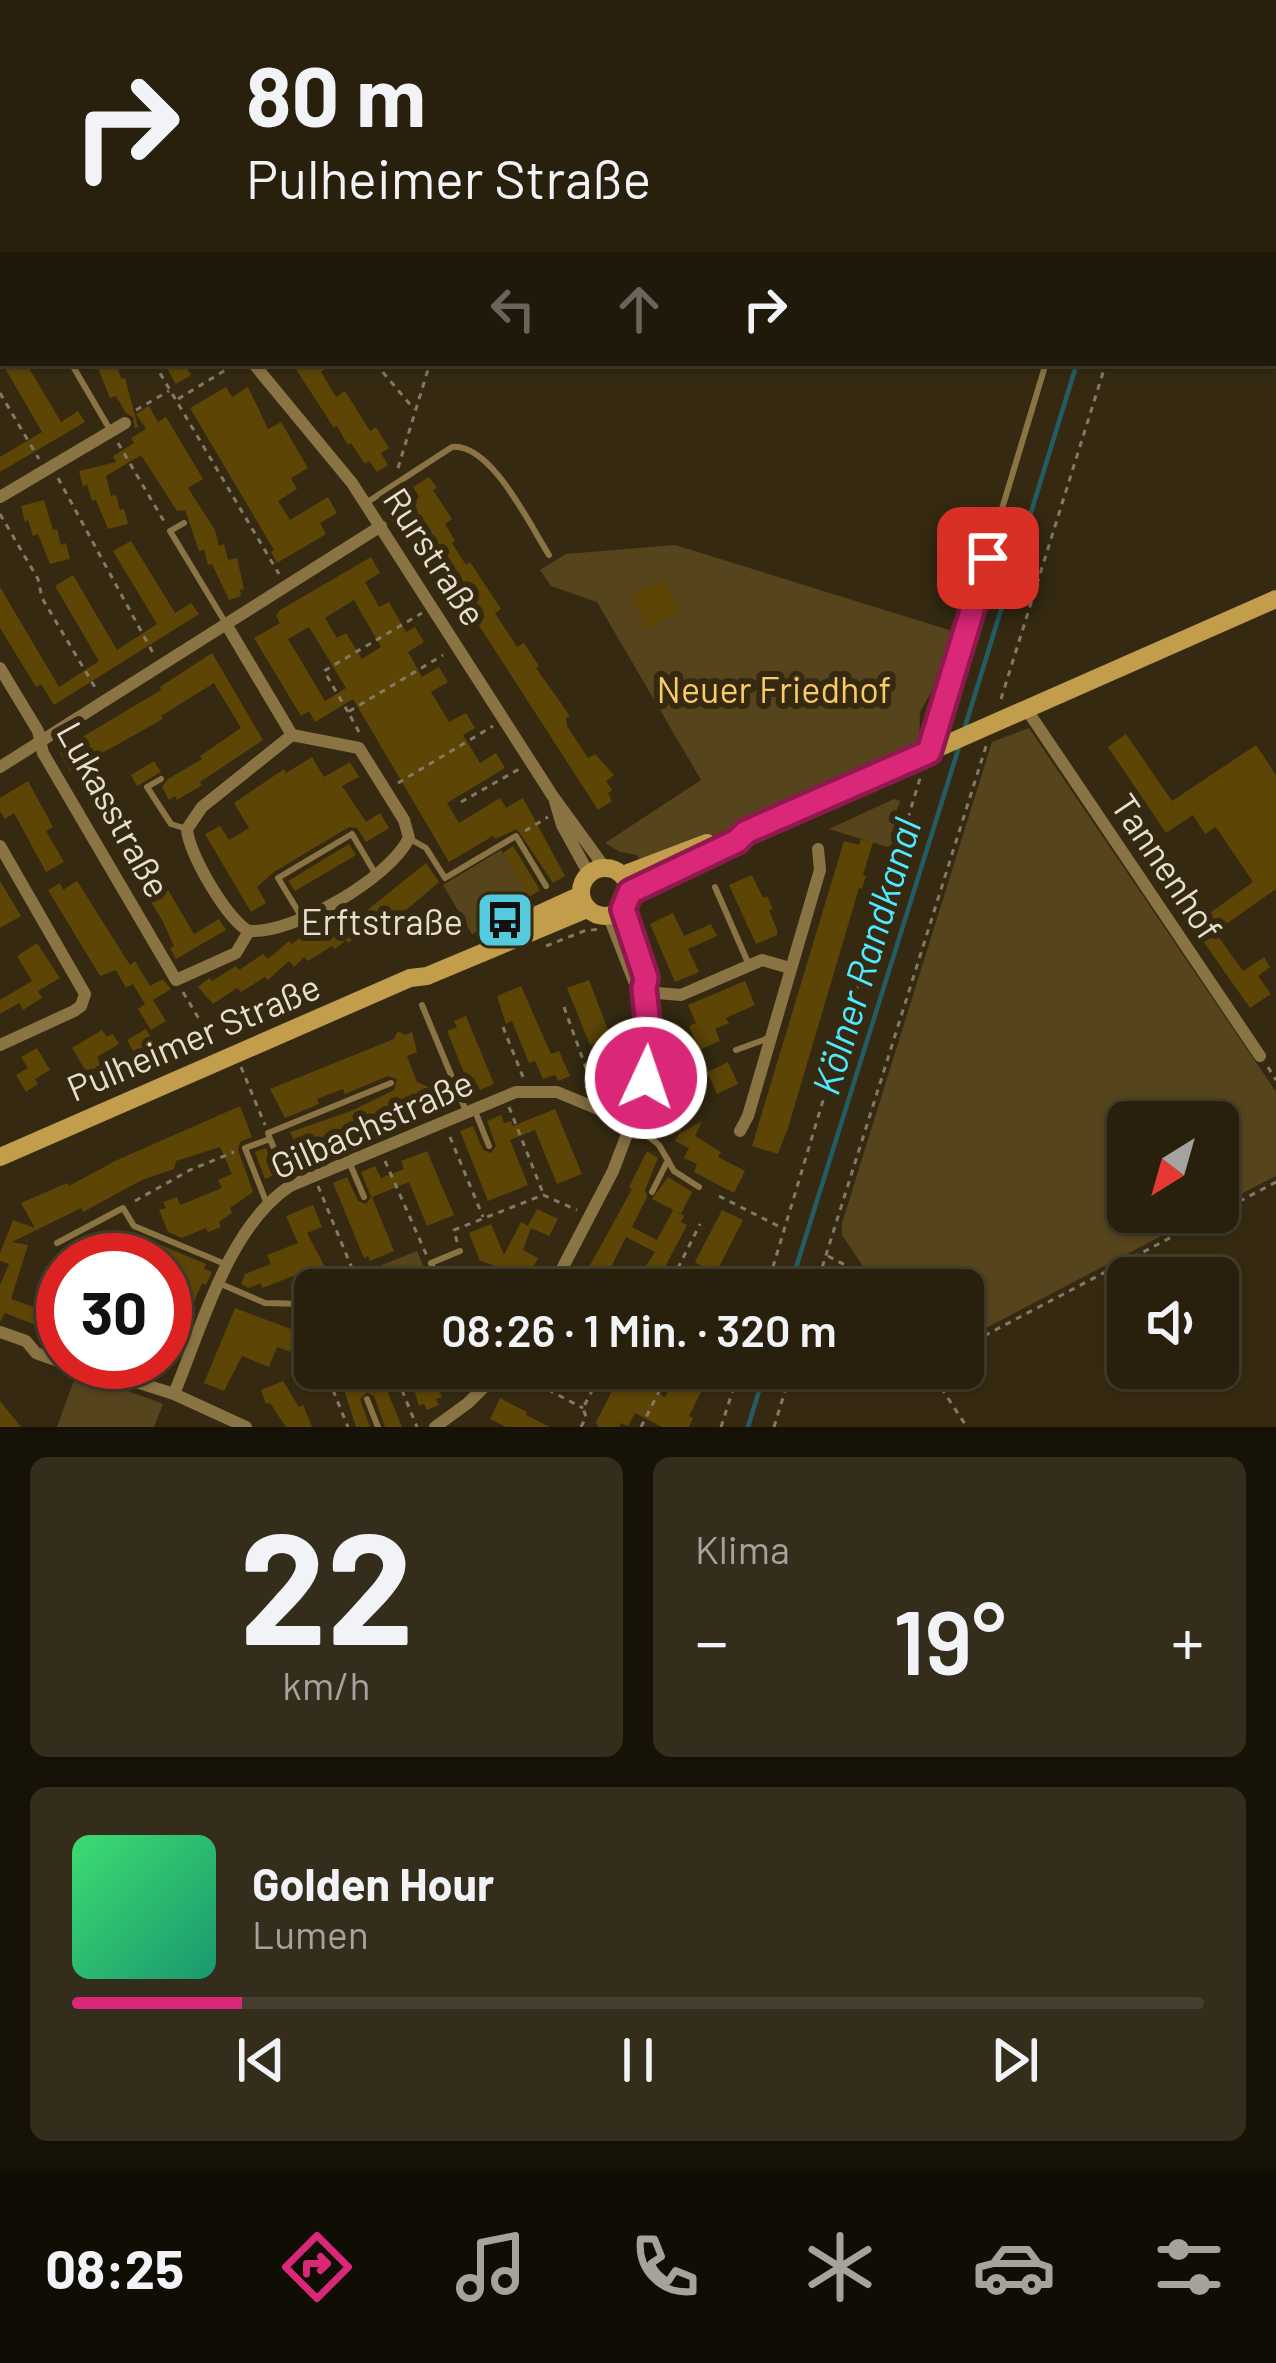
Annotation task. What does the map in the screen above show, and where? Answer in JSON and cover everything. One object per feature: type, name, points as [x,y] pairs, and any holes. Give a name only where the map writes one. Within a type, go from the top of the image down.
[{"type":"main road","points":[[584,902],[926,761],[1027,710],[1276,599]]},
{"type":"main road","points":[[584,902],[613,889]]},
{"type":"main road","name":"Pulheimer Straße","points":[[0,1157],[413,977],[421,968],[584,902]]},
{"type":"street","name":"Rurstraße","points":[[256,366],[366,503],[613,889]]},
{"type":"street","points":[[0,497],[125,423]]},
{"type":"street","points":[[0,766],[381,526]]},
{"type":"street","points":[[226,624],[292,735]]},
{"type":"street","name":"Lukasstraße","points":[[0,668],[43,753],[176,980]]},
{"type":"street","name":"Tannenhof","points":[[1027,710],[1260,1056]]},
{"type":"street","points":[[292,735],[353,745],[366,755],[404,820],[409,838],[400,853],[353,894],[268,930],[249,931],[232,919],[191,849],[187,830],[202,807],[292,735]]},
{"type":"street","points":[[0,846],[85,994],[74,1011],[0,1045]]},
{"type":"street","points":[[740,1131],[820,870],[818,850]]},
{"type":"street","points":[[562,1269],[632,1123],[649,1055],[646,978],[613,889]]},
{"type":"street","points":[[176,980],[236,953],[249,931]]},
{"type":"street","points":[[644,990],[681,995],[762,960],[790,968]]},
{"type":"street","name":"Gilbachstraße","points":[[174,1394],[248,1227],[290,1186],[444,1120],[528,1090],[557,1092],[632,1123]]},
{"type":"street","points":[[0,1332],[26,1341],[36,1353],[174,1394],[246,1427]]},
{"type":"street","points":[[441,1424],[482,1391]]},
{"type":"lane","points":[[73,366],[111,431]]},
{"type":"lane","points":[[926,761],[1045,366]]},
{"type":"lane","points":[[366,503],[452,447],[470,447],[501,481],[549,555]]},
{"type":"lane","points":[[184,523],[170,531],[226,624]]},
{"type":"lane","points":[[161,779],[148,787],[171,824],[187,830]]},
{"type":"lane","points":[[301,916],[278,878],[352,834],[377,875]]},
{"type":"lane","points":[[409,838],[426,848],[445,878],[516,836],[546,886]]},
{"type":"lane","points":[[715,887],[749,965]]},
{"type":"lane","points":[[422,1005],[489,1146]]},
{"type":"lane","points":[[736,1050],[770,1037]]},
{"type":"lane","points":[[267,1204],[245,1148],[391,1083]]},
{"type":"lane","points":[[632,1123],[659,1145],[674,1171],[699,1187]]},
{"type":"lane","points":[[269,1136],[290,1186]]},
{"type":"lane","points":[[349,1160],[364,1197]]},
{"type":"lane","points":[[652,1192],[668,1160]]},
{"type":"lane","points":[[76,1233],[123,1208],[134,1226],[228,1265]]},
{"type":"lane","points":[[433,1269],[431,1263],[460,1251]]},
{"type":"lane","points":[[220,1284],[266,1303],[294,1304]]},
{"type":"lane","points":[[367,1399],[378,1427]]},
{"type":"lane","points":[[441,1424],[460,1427]]},
{"type":"path","points":[[156,366],[286,586]]},
{"type":"path","points":[[176,400],[232,366]]},
{"type":"path","points":[[378,366],[415,411]]},
{"type":"path","points":[[392,487],[429,366]]},
{"type":"path","points":[[822,1269],[1105,366]]},
{"type":"path","points":[[125,423],[127,416],[170,390]]},
{"type":"path","points":[[0,393],[49,469],[160,665]]},
{"type":"path","points":[[111,431],[170,531]]},
{"type":"path","points":[[0,514],[38,579],[42,598],[103,701]]},
{"type":"path","points":[[353,745],[359,732],[325,671],[434,606]]},
{"type":"path","points":[[348,712],[460,646]]},
{"type":"path","points":[[386,790],[506,718]]},
{"type":"path","points":[[461,802],[533,761]]},
{"type":"path","points":[[772,1269],[926,761]]},
{"type":"path","points":[[516,836],[549,816]]},
{"type":"path","points":[[572,936],[584,931]]},
{"type":"path","points":[[176,980],[222,1058]]},
{"type":"path","points":[[564,1007],[586,1068],[587,1102]]},
{"type":"path","points":[[502,1027],[528,1090]]},
{"type":"path","points":[[242,1067],[269,1136]]},
{"type":"path","points":[[505,1096],[543,1195],[590,1216]]},
{"type":"path","points":[[444,1120],[484,1218]]},
{"type":"path","points":[[123,1208],[190,1170],[245,1148]]},
{"type":"path","points":[[380,1148],[431,1263]]},
{"type":"path","points":[[313,1174],[352,1269]]},
{"type":"path","points":[[984,1336],[1276,1182]]},
{"type":"path","points":[[460,1251],[454,1231],[543,1195]]},
{"type":"path","points":[[718,1196],[784,1229]]},
{"type":"path","points":[[678,1269],[700,1224]]},
{"type":"path","points":[[826,1255],[852,1269]]},
{"type":"path","points":[[333,1389],[348,1427]]},
{"type":"path","points":[[402,1389],[417,1427]]},
{"type":"path","points":[[546,1389],[584,1408]]},
{"type":"path","points":[[581,1427],[594,1389]]},
{"type":"path","points":[[641,1427],[660,1389]]},
{"type":"path","points":[[721,1427],[733,1389]]},
{"type":"path","points":[[774,1427],[786,1389]]},
{"type":"path","points":[[943,1389],[968,1427]]},
{"type":"green space","name":"Neuer Friedhof","points":[[675,545],[962,634],[945,682],[938,680],[920,712],[919,744],[797,802],[643,864],[637,855],[605,843],[701,780],[597,602],[551,586],[540,570],[566,554]]},
{"type":"green space","points":[[1029,728],[1276,1092],[1276,1176],[1239,1195],[1239,1101],[1107,1101],[1107,1233],[1167,1233],[1121,1257],[1107,1257],[1107,1264],[984,1329],[984,1269],[865,1269],[842,1235],[842,1223],[992,742]]},
{"type":"green space","points":[[894,799],[900,801],[895,815],[903,818],[894,849],[829,829]]},
{"type":"green space","points":[[501,850],[535,906],[472,934],[443,885]]},
{"type":"green space","points":[[417,1251],[424,1269],[372,1269]]},
{"type":"green space","points":[[71,1389],[123,1389],[163,1404],[154,1427],[57,1427]]},
{"type":"building","points":[[4,366],[28,366],[61,422],[78,411],[85,422],[0,472],[0,457],[42,432]]},
{"type":"building","points":[[97,366],[118,366],[138,427],[116,396],[110,398]]},
{"type":"building","points":[[166,366],[186,366],[191,375],[176,384]]},
{"type":"building","points":[[294,366],[330,366],[321,372],[336,397],[345,391],[370,431],[376,427],[389,448],[381,453],[388,465],[377,472],[369,461],[365,464],[334,428]]},
{"type":"building","points":[[226,387],[232,397],[248,387],[268,429],[281,422],[308,468],[291,478],[297,489],[278,501],[290,520],[328,497],[337,513],[320,523],[326,534],[277,563],[274,550],[190,408]]},
{"type":"building","points":[[149,406],[158,422],[166,417],[203,479],[188,488],[215,530],[219,546],[224,544],[228,560],[237,558],[244,589],[241,596],[229,600],[204,550],[199,551],[185,510],[177,511],[141,455],[106,476],[111,496],[116,495],[128,524],[108,529],[87,484],[83,487],[79,471],[116,462],[113,456],[146,429],[136,414]]},
{"type":"building","points":[[429,477],[452,519],[445,524],[452,543],[501,609],[495,613],[517,647],[524,643],[539,666],[536,668],[570,716],[567,726],[588,758],[595,754],[614,775],[606,781],[612,801],[598,810],[400,509],[419,497],[413,487]]},
{"type":"building","points":[[44,500],[53,530],[57,529],[61,545],[66,543],[70,559],[50,564],[38,534],[33,536],[28,520],[25,522],[21,506]]},
{"type":"building","points":[[131,541],[175,613],[191,603],[199,614],[54,705],[41,684],[36,687],[0,628],[0,587],[59,687],[99,661],[55,586],[73,575],[117,650],[157,624],[113,551]]},
{"type":"building","points":[[371,557],[380,573],[365,582],[379,607],[389,602],[406,632],[415,627],[424,642],[408,652],[422,677],[439,667],[448,682],[431,692],[449,722],[466,713],[475,728],[463,735],[480,763],[496,753],[505,768],[447,803],[459,823],[500,798],[506,808],[523,798],[565,876],[553,883],[517,829],[493,836],[449,862],[353,699],[315,722],[309,711],[301,716],[254,638],[280,623],[276,616]],"holes":[[[354,600],[381,647],[362,659],[346,633],[337,638],[325,618]],[[309,627],[346,688],[325,701],[288,639]]]},
{"type":"building","points":[[663,579],[680,612],[647,629],[630,596]]},
{"type":"building","points":[[212,653],[263,740],[200,782],[202,785],[169,800],[162,787],[168,779],[241,728],[214,683],[161,716],[163,719],[70,771],[60,753],[64,748]]},
{"type":"building","points":[[1126,734],[1172,801],[1256,745],[1276,775],[1276,889],[1215,932],[1243,971],[1264,957],[1270,967],[1258,976],[1271,994],[1250,1008],[1189,928],[1253,882],[1216,827],[1205,834],[1193,815],[1166,833],[1108,747]]},
{"type":"building","points":[[312,757],[324,777],[350,762],[359,777],[342,786],[366,822],[380,813],[389,828],[366,842],[357,828],[349,827],[274,872],[257,887],[266,903],[251,912],[205,834],[220,826],[229,840],[249,828],[234,803],[284,769],[286,773]]},
{"type":"building","points":[[154,761],[161,772],[137,786],[131,775]]},
{"type":"building","points":[[28,781],[53,827],[46,831],[64,862],[46,872],[14,813],[5,819],[0,811],[0,798]]},
{"type":"building","points":[[108,788],[194,934],[219,919],[226,930],[176,959],[162,920],[88,799]]},
{"type":"building","points":[[861,839],[873,842],[866,876],[788,1128],[778,1154],[752,1146],[844,841],[859,845]]},
{"type":"building","points":[[349,844],[356,855],[295,891],[288,881]]},
{"type":"building","points":[[513,846],[540,890],[529,897],[503,853]]},
{"type":"building","points":[[426,863],[439,882],[378,934],[373,928],[362,938],[359,934],[308,961],[304,957],[294,967],[289,961],[268,980],[265,977],[241,992],[237,988],[213,1004],[198,987],[263,954],[268,959],[289,941],[306,938],[316,929],[320,933],[344,917],[347,921],[358,911],[361,915]]},
{"type":"building","points":[[752,875],[773,909],[769,910],[777,930],[777,935],[756,944],[729,885]]},
{"type":"building","points":[[0,881],[21,916],[0,928]]},
{"type":"building","points":[[77,881],[130,965],[135,961],[150,986],[163,979],[171,989],[153,1000],[166,1021],[151,1030],[138,1009],[145,1004],[133,984],[126,988],[116,970],[100,976],[48,890],[60,883],[63,890]]},
{"type":"building","points":[[673,913],[684,936],[711,924],[717,936],[688,949],[699,972],[675,982],[650,924]]},
{"type":"building","points":[[37,943],[60,978],[38,991],[42,998],[23,1010],[19,1003],[0,1014],[0,1000],[32,981],[17,956]]},
{"type":"building","points":[[589,980],[620,1061],[608,1066],[598,1042],[590,1045],[567,988]]},
{"type":"building","points":[[745,981],[755,1005],[726,1018],[729,1023],[715,1029],[720,1041],[699,1050],[689,1026],[696,1023],[688,1005]]},
{"type":"building","points":[[521,986],[551,1054],[559,1051],[570,1076],[558,1081],[555,1075],[543,1079],[535,1061],[529,1063],[512,1021],[506,1024],[497,996]]},
{"type":"building","points":[[466,1016],[494,1084],[480,1090],[477,1084],[470,1087],[447,1031]]},
{"type":"building","points":[[146,1029],[154,1042],[134,1053],[127,1040]]},
{"type":"building","points":[[102,1030],[107,1037],[113,1034],[119,1044],[97,1057],[102,1065],[87,1073],[72,1048]]},
{"type":"building","points":[[398,1031],[412,1032],[417,1052],[407,1056],[417,1082],[428,1087],[432,1102],[425,1110],[389,1120],[391,1124],[314,1155],[317,1161],[305,1166],[290,1132],[394,1090],[397,1079],[388,1076],[345,1094],[343,1089],[285,1118],[270,1089],[394,1039]]},
{"type":"building","points":[[37,1048],[50,1070],[26,1092],[16,1075],[28,1068],[21,1057]]},
{"type":"building","points":[[728,1062],[738,1084],[717,1094],[707,1072]]},
{"type":"building","points":[[615,1064],[624,1085],[602,1094],[593,1073]]},
{"type":"building","points":[[664,1068],[675,1074],[668,1088],[682,1095],[677,1104],[691,1111],[680,1132],[667,1125],[671,1116],[653,1104]]},
{"type":"building","points":[[240,1106],[252,1137],[240,1142],[238,1150],[253,1192],[230,1208],[232,1213],[219,1222],[221,1227],[192,1234],[168,1232],[159,1210],[166,1208],[163,1202],[177,1197],[180,1205],[222,1188],[218,1180],[232,1174],[220,1147],[176,1161],[174,1169],[12,1242],[28,1245],[11,1299],[34,1307],[36,1302],[36,1325],[5,1313],[0,1322],[0,1285],[9,1264],[0,1261],[0,1253],[13,1220],[35,1228],[21,1203],[69,1186]]},
{"type":"building","points":[[555,1109],[582,1174],[557,1184],[535,1130],[510,1140],[528,1185],[488,1201],[460,1131],[473,1126],[483,1150],[491,1153],[496,1146],[487,1121],[501,1115],[504,1123],[511,1121],[513,1126]]},
{"type":"building","points":[[702,1121],[695,1136],[721,1152],[718,1157],[745,1171],[734,1193],[694,1172],[697,1164],[684,1158],[689,1148],[675,1141]]},
{"type":"building","points":[[266,1148],[277,1174],[265,1179],[255,1152]]},
{"type":"building","points":[[427,1151],[454,1215],[427,1226],[409,1182],[372,1197],[394,1251],[370,1261],[364,1258],[333,1183],[347,1177],[358,1201],[366,1204],[371,1197],[361,1172],[375,1166],[381,1178],[404,1169],[401,1161]]},
{"type":"building","points":[[647,1151],[658,1158],[632,1227],[657,1240],[673,1210],[684,1216],[681,1222],[687,1225],[664,1269],[644,1269],[655,1252],[626,1237],[611,1267],[615,1269],[588,1269]]},
{"type":"building","points":[[668,1177],[692,1192],[681,1214],[652,1199]]},
{"type":"building","points":[[313,1205],[322,1227],[307,1233],[326,1269],[294,1269],[294,1276],[262,1288],[261,1283],[249,1288],[241,1284],[245,1274],[271,1264],[267,1255],[298,1243],[286,1216]]},
{"type":"building","points":[[537,1209],[558,1219],[549,1236],[531,1228],[523,1250],[538,1258],[532,1269],[498,1269],[480,1261],[469,1233],[491,1224],[504,1255],[521,1222],[528,1226]]},
{"type":"building","points":[[722,1210],[743,1220],[718,1269],[700,1269],[695,1262]]},
{"type":"building","points":[[192,1258],[212,1272],[206,1285],[202,1283],[192,1307]]},
{"type":"building","points":[[235,1308],[294,1330],[291,1352],[277,1347],[269,1367],[242,1356],[224,1391],[204,1383]]},
{"type":"building","points":[[283,1381],[299,1407],[303,1405],[312,1427],[286,1427],[270,1403],[266,1404],[261,1390]]},
{"type":"building","points":[[344,1389],[372,1389],[374,1393],[386,1389],[402,1427],[385,1427],[374,1396],[367,1392],[360,1399],[370,1427],[356,1427]]},
{"type":"building","points":[[414,1389],[439,1389],[439,1405],[427,1410],[424,1404],[419,1406]]},
{"type":"building","points":[[613,1389],[650,1389],[665,1397],[669,1389],[702,1389],[689,1416],[693,1418],[689,1427],[662,1427],[635,1413],[628,1426],[598,1427],[596,1422]]},
{"type":"building","points":[[500,1398],[550,1427],[506,1427],[490,1419]]},
{"type":"building","points":[[0,1401],[21,1427],[0,1427]]},
{"type":"waterway","name":"Kölner Randkanal","points":[[964,730],[1076,366]]},
{"type":"waterway","name":"Kölner Randkanal","points":[[796,1269],[959,747]]},
{"type":"waterway","name":"Kölner Randkanal","points":[[748,1427],[760,1389]]},
{"type":"place","name":"Erftstraße","points":[[505,920]]},
{"type":"route","points":[[646,1078],[650,1044],[646,978],[623,909],[630,892],[737,841],[746,832],[929,752],[988,558]]}]
